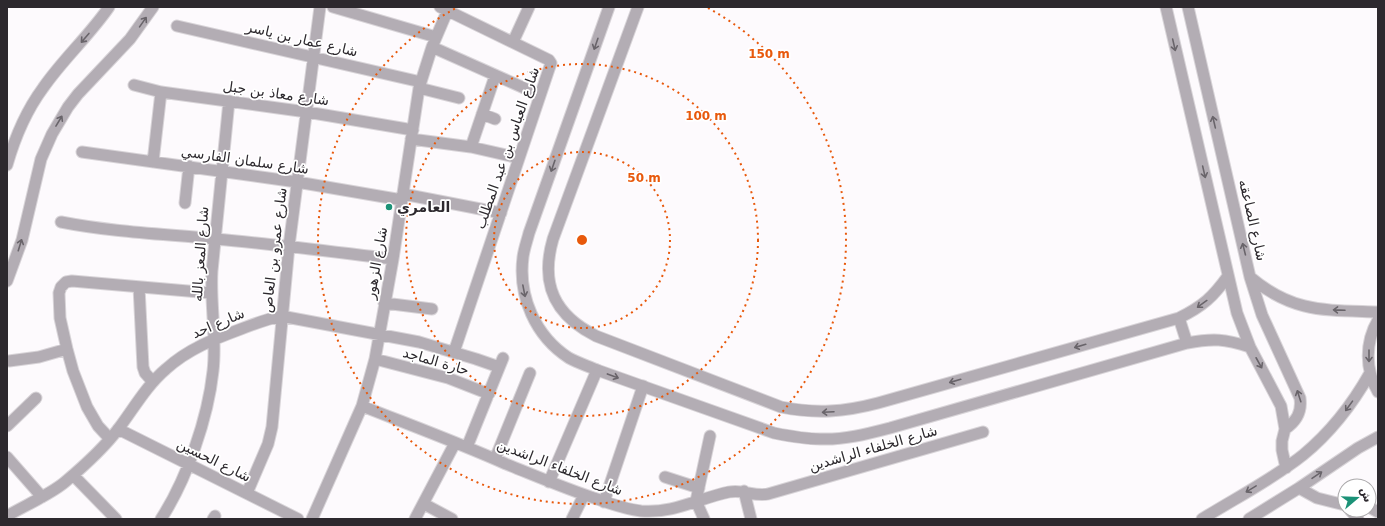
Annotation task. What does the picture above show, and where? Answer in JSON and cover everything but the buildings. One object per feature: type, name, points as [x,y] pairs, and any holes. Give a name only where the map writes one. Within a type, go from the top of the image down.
[{"type":"street","points":[[7,165],[20,126],[31,106],[44,87],[110,7]]},
{"type":"street","points":[[7,281],[22,240],[41,159],[52,134],[78,94],[130,39],[153,7]]},
{"type":"street","name":"شارع عمرو بن العاص","points":[[247,493],[268,444],[272,427],[289,246],[320,7]]},
{"type":"street","points":[[332,7],[434,42],[495,76],[540,95]]},
{"type":"street","points":[[513,42],[529,7]]},
{"type":"street","points":[[609,7],[529,233],[523,256],[522,280],[526,303],[536,325],[551,343],[570,358],[598,370],[774,433],[821,439],[844,438],[890,428],[1187,343],[1217,339],[1232,341],[1250,347]]},
{"type":"street","points":[[638,7],[548,255],[548,272],[551,289],[558,304],[568,318],[581,329],[596,336],[781,407],[800,411],[840,411],[859,408],[1180,318],[1205,303],[1216,293],[1228,276]]},
{"type":"street","points":[[1166,7],[1237,313],[1250,347],[1281,406],[1285,429],[1282,441],[1282,450],[1286,468]]},
{"type":"street","name":"شارع الصاعقه","points":[[1188,7],[1250,277],[1262,315],[1300,398],[1301,409],[1299,415],[1296,421],[1285,429]]},
{"type":"street","name":"شارع الزهور","points":[[312,519],[362,406],[375,359],[384,302],[393,259],[420,85],[446,8]]},
{"type":"street","name":"شارع العباس بن عبد المطلب","points":[[446,8],[550,61],[550,65],[454,352]]},
{"type":"street","name":"شارع عمار بن ياسر","points":[[177,26],[314,57],[420,85],[459,98]]},
{"type":"street","points":[[471,147],[495,76]]},
{"type":"street","name":"شارع معاذ بن جبل","points":[[134,85],[161,92],[306,112],[519,158]]},
{"type":"street","points":[[153,162],[161,92]]},
{"type":"street","name":"شارع المعز بالله","points":[[161,519],[178,489],[189,464],[210,394],[213,370],[211,293],[229,101]]},
{"type":"street","points":[[482,114],[495,119]]},
{"type":"street","name":"شارع سلمان الفارسي","points":[[82,152],[403,197],[501,213]]},
{"type":"street","points":[[186,203],[189,166]]},
{"type":"street","points":[[61,222],[126,232],[289,246],[393,259]]},
{"type":"street","points":[[1250,277],[1278,297],[1305,307],[1378,312]]},
{"type":"street","points":[[110,439],[98,426],[87,408],[73,371],[60,318],[59,293],[61,287],[66,282],[72,281],[211,293]]},
{"type":"street","points":[[139,287],[143,367],[145,373],[153,382]]},
{"type":"street","points":[[384,302],[432,309]]},
{"type":"street","name":"شارع احد","points":[[7,516],[42,497],[74,475],[110,439],[153,382],[165,369],[179,358],[213,340],[270,318],[282,316],[380,334],[419,342],[501,363],[489,394]]},
{"type":"street","points":[[1180,318],[1187,343]]},
{"type":"street","points":[[1378,320],[1370,341],[1368,357],[1370,373],[1378,392]]},
{"type":"street","points":[[9,361],[39,357],[67,348]]},
{"type":"street","name":"حارة الماجد","points":[[375,359],[448,378],[489,394]]},
{"type":"street","points":[[549,482],[598,370]]},
{"type":"street","points":[[496,459],[530,373]]},
{"type":"street","points":[[1202,519],[1286,468],[1308,451],[1333,427],[1355,398],[1370,373]]},
{"type":"street","points":[[604,502],[643,386]]},
{"type":"street","points":[[467,447],[489,394]]},
{"type":"street","points":[[7,426],[36,398]]},
{"type":"street","name":"شارع الخلفاء الراشدين","points":[[362,406],[467,447],[549,482],[642,515],[663,515],[696,501],[730,492],[744,491],[752,494],[768,494],[983,432]]},
{"type":"street","name":"شارع الحسين","points":[[118,429],[298,519]]},
{"type":"street","points":[[704,519],[696,501],[710,436]]},
{"type":"street","points":[[1249,519],[1299,488],[1358,448],[1378,437]]},
{"type":"street","points":[[415,519],[455,443]]},
{"type":"street","points":[[7,457],[42,497]]},
{"type":"street","points":[[74,475],[116,519]]},
{"type":"street","points":[[665,477],[699,488]]},
{"type":"street","points":[[1299,488],[1316,498],[1337,503]]},
{"type":"street","points":[[744,491],[751,519]]},
{"type":"street","points":[[572,519],[584,495]]},
{"type":"street","points":[[424,504],[452,519]]},
{"type":"place","name":"العامري","points":[[389,207]]}]
